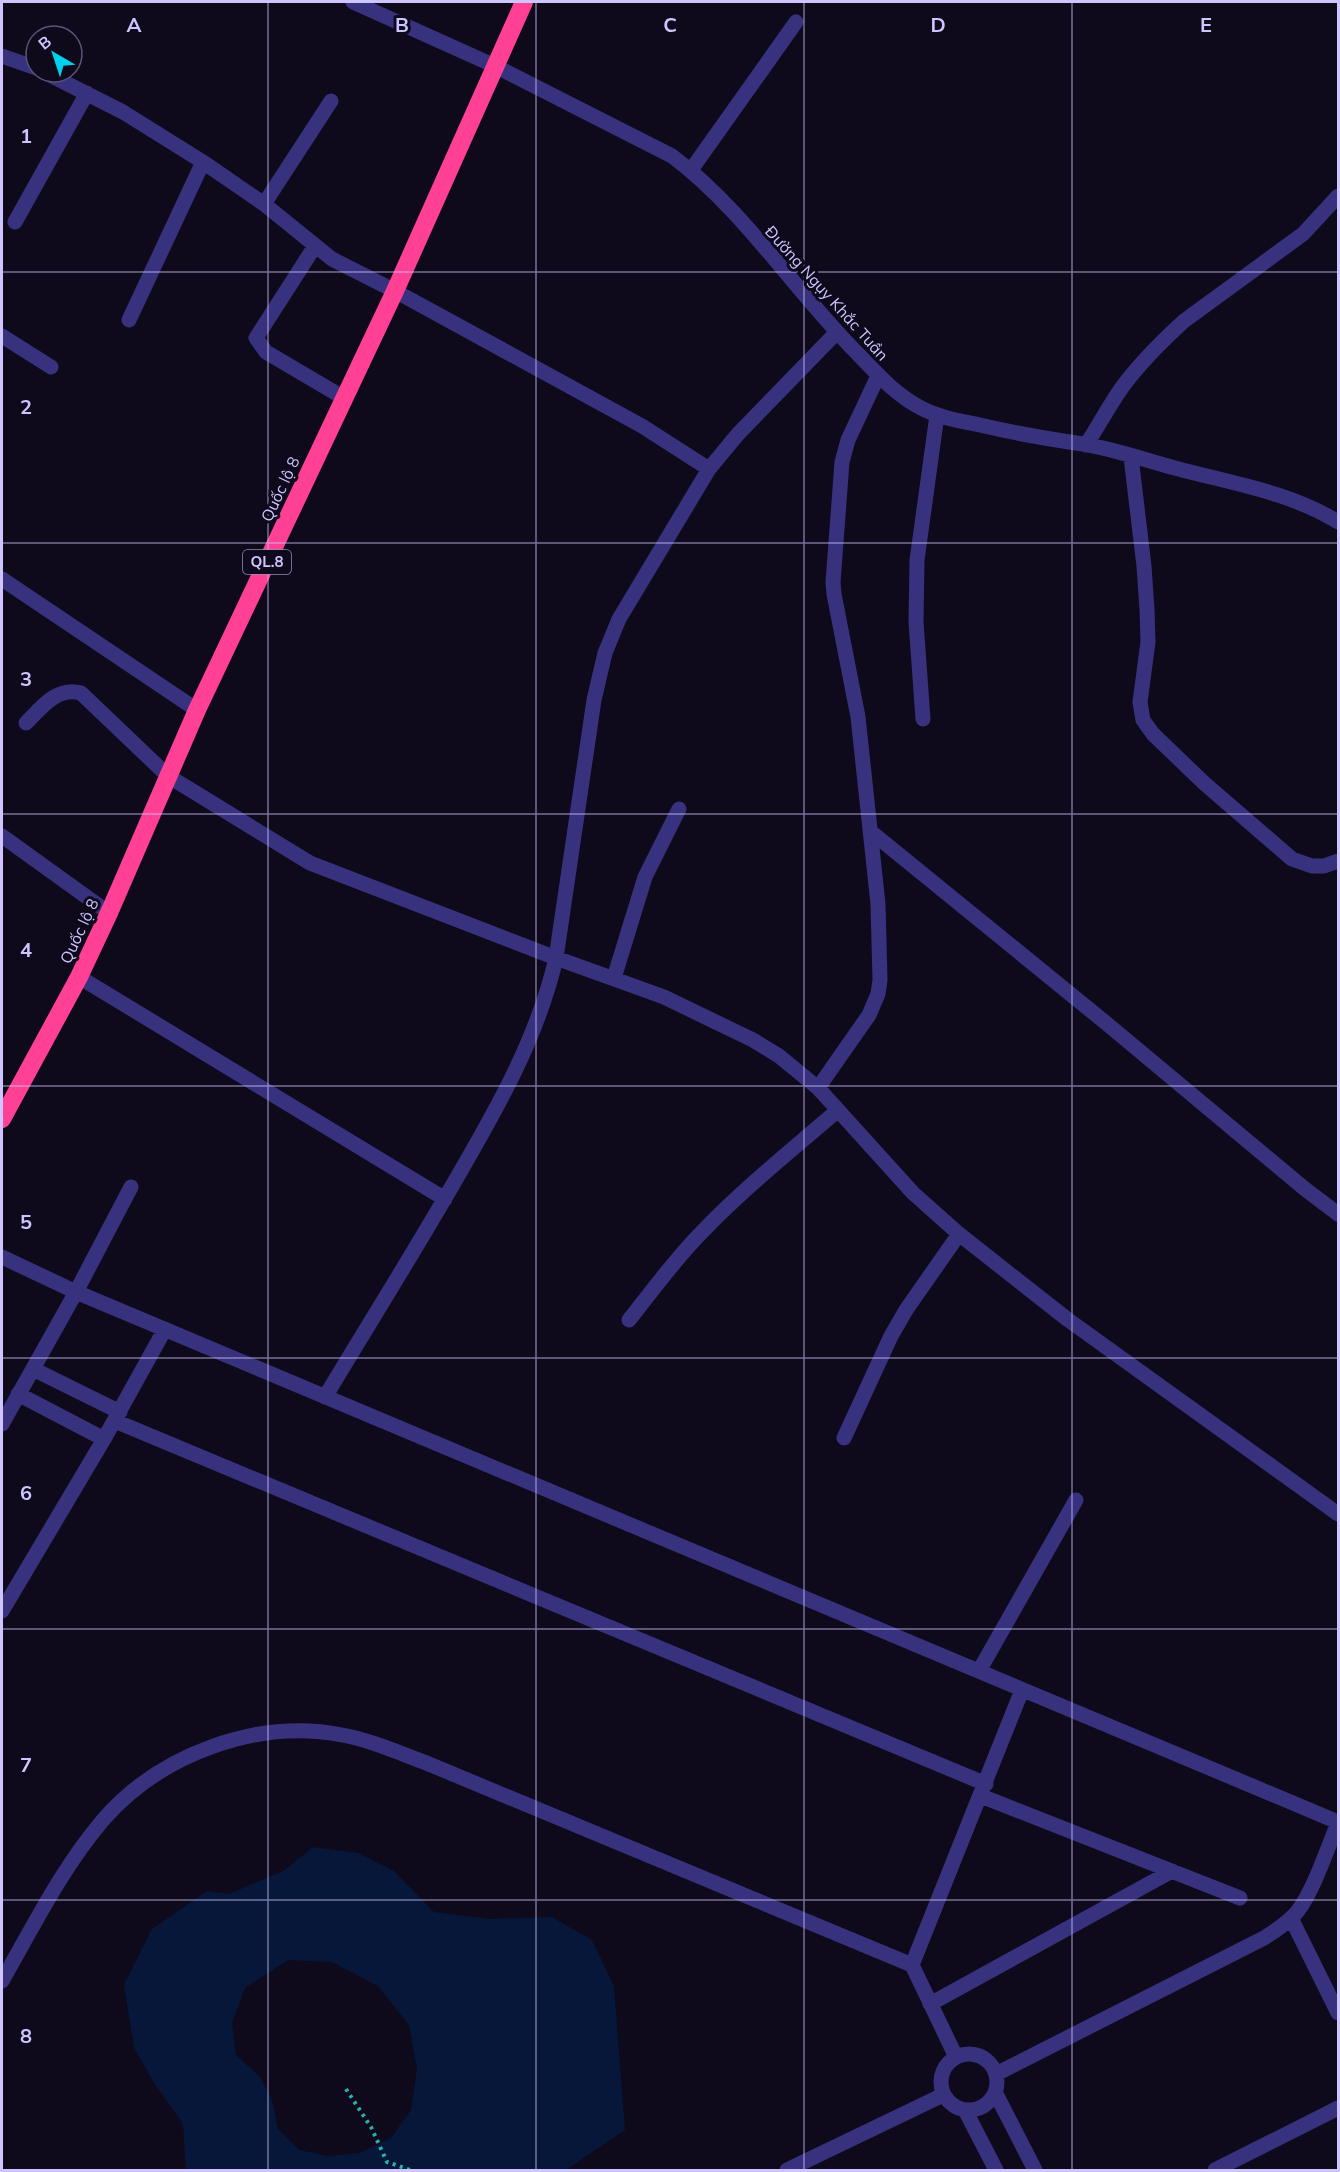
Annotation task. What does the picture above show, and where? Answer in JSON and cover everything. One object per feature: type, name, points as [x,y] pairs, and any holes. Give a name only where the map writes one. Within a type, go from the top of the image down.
[{"type":"highway","name":"Quốc lộ 8","points":[[2,1119],[79,977],[109,913],[197,710],[395,291],[525,2]]},
{"type":"street","name":"Đường Ngụy Khắc Tuần","points":[[353,2],[495,66],[672,156],[691,170],[725,204],[836,333],[878,376],[912,403],[936,415],[1039,438],[1086,445],[1295,500],[1338,522]]},
{"type":"street","points":[[691,170],[796,22]]},
{"type":"street","points":[[2,56],[24,64]]},
{"type":"street","points":[[69,84],[123,112],[203,162],[264,204],[340,264],[395,291],[642,426],[709,469]]},
{"type":"street","points":[[15,222],[87,93]]},
{"type":"street","points":[[264,204],[331,101]]},
{"type":"street","points":[[129,320],[203,162]]},
{"type":"street","points":[[1086,445],[1122,387],[1146,357],[1184,321],[1303,234],[1337,202]]},
{"type":"street","points":[[315,246],[256,338],[266,352],[344,398]]},
{"type":"street","points":[[324,1396],[445,1199],[494,1114],[529,1043],[549,989],[556,958],[592,711],[605,652],[619,619],[709,469],[738,434],[836,333]]},
{"type":"street","points":[[2,336],[51,367]]},
{"type":"street","points":[[818,1088],[869,1015],[878,994],[879,904],[858,717],[833,582],[842,462],[854,425],[878,376]]},
{"type":"street","points":[[923,718],[916,622],[917,560],[936,415]]},
{"type":"street","points":[[1131,457],[1147,609],[1148,642],[1140,702],[1143,720],[1153,734],[1204,783],[1292,859],[1312,866],[1324,866],[1338,861]]},
{"type":"street","points":[[2,579],[197,710]]},
{"type":"street","points":[[26,723],[58,694],[70,691],[81,693],[168,776],[310,863],[664,997],[753,1040],[779,1056],[818,1088],[913,1193],[959,1234],[1067,1319],[1338,1514]]},
{"type":"street","points":[[614,978],[645,877],[679,809]]},
{"type":"street","points":[[870,831],[1106,1023],[1305,1190],[1338,1214]]},
{"type":"street","points":[[2,836],[109,913]]},
{"type":"street","points":[[79,977],[445,1199]]},
{"type":"street","points":[[629,1320],[702,1231],[750,1185],[838,1110]]},
{"type":"street","points":[[2,1424],[76,1292],[131,1187]]},
{"type":"street","points":[[844,1438],[891,1336],[906,1310],[959,1234]]},
{"type":"street","points":[[2,1257],[76,1292],[1338,1823],[1305,1900],[1291,1918],[1264,1938],[996,2074]]},
{"type":"street","points":[[2,1611],[117,1417],[165,1329]]},
{"type":"street","points":[[33,1369],[117,1417],[1172,1871],[1240,1898]]},
{"type":"street","points":[[18,1395],[104,1439]]},
{"type":"street","points":[[979,1671],[1076,1500]]},
{"type":"street","points":[[912,1965],[1022,1690]]},
{"type":"street","points":[[2,1982],[72,1862],[88,1839],[119,1803],[144,1783],[194,1754],[230,1741],[274,1732],[304,1731],[341,1735],[369,1742],[424,1762],[912,1965],[956,2057]]},
{"type":"street","points":[[930,2004],[1172,1871]]},
{"type":"street","points":[[1291,1918],[1338,2013]]},
{"type":"street","points":[[996,2094],[982,2108],[965,2110],[956,2108],[943,2095],[941,2078],[944,2070],[956,2057],[973,2054],[989,2062],[996,2074],[996,2094],[1035,2170]]},
{"type":"street","points":[[787,2170],[943,2095]]},
{"type":"street","points":[[1215,2170],[1338,2108]]},
{"type":"street","points":[[965,2110],[996,2170]]},
{"type":"path","points":[[346,2089],[371,2127],[387,2162],[410,2170]]},
{"type":"water","points":[[313,1847],[358,1853],[394,1871],[434,1912],[489,1919],[552,1917],[592,1940],[614,1986],[625,2130],[566,2170],[186,2170],[183,2124],[154,2083],[134,2048],[124,1985],[152,1929],[207,1891],[229,1894],[285,1870]],"holes":[[[288,1960],[332,1962],[378,1986],[409,2025],[417,2069],[411,2110],[391,2138],[360,2153],[328,2156],[299,2150],[278,2129],[272,2100],[260,2077],[236,2055],[232,2023],[245,1988]]]}]
